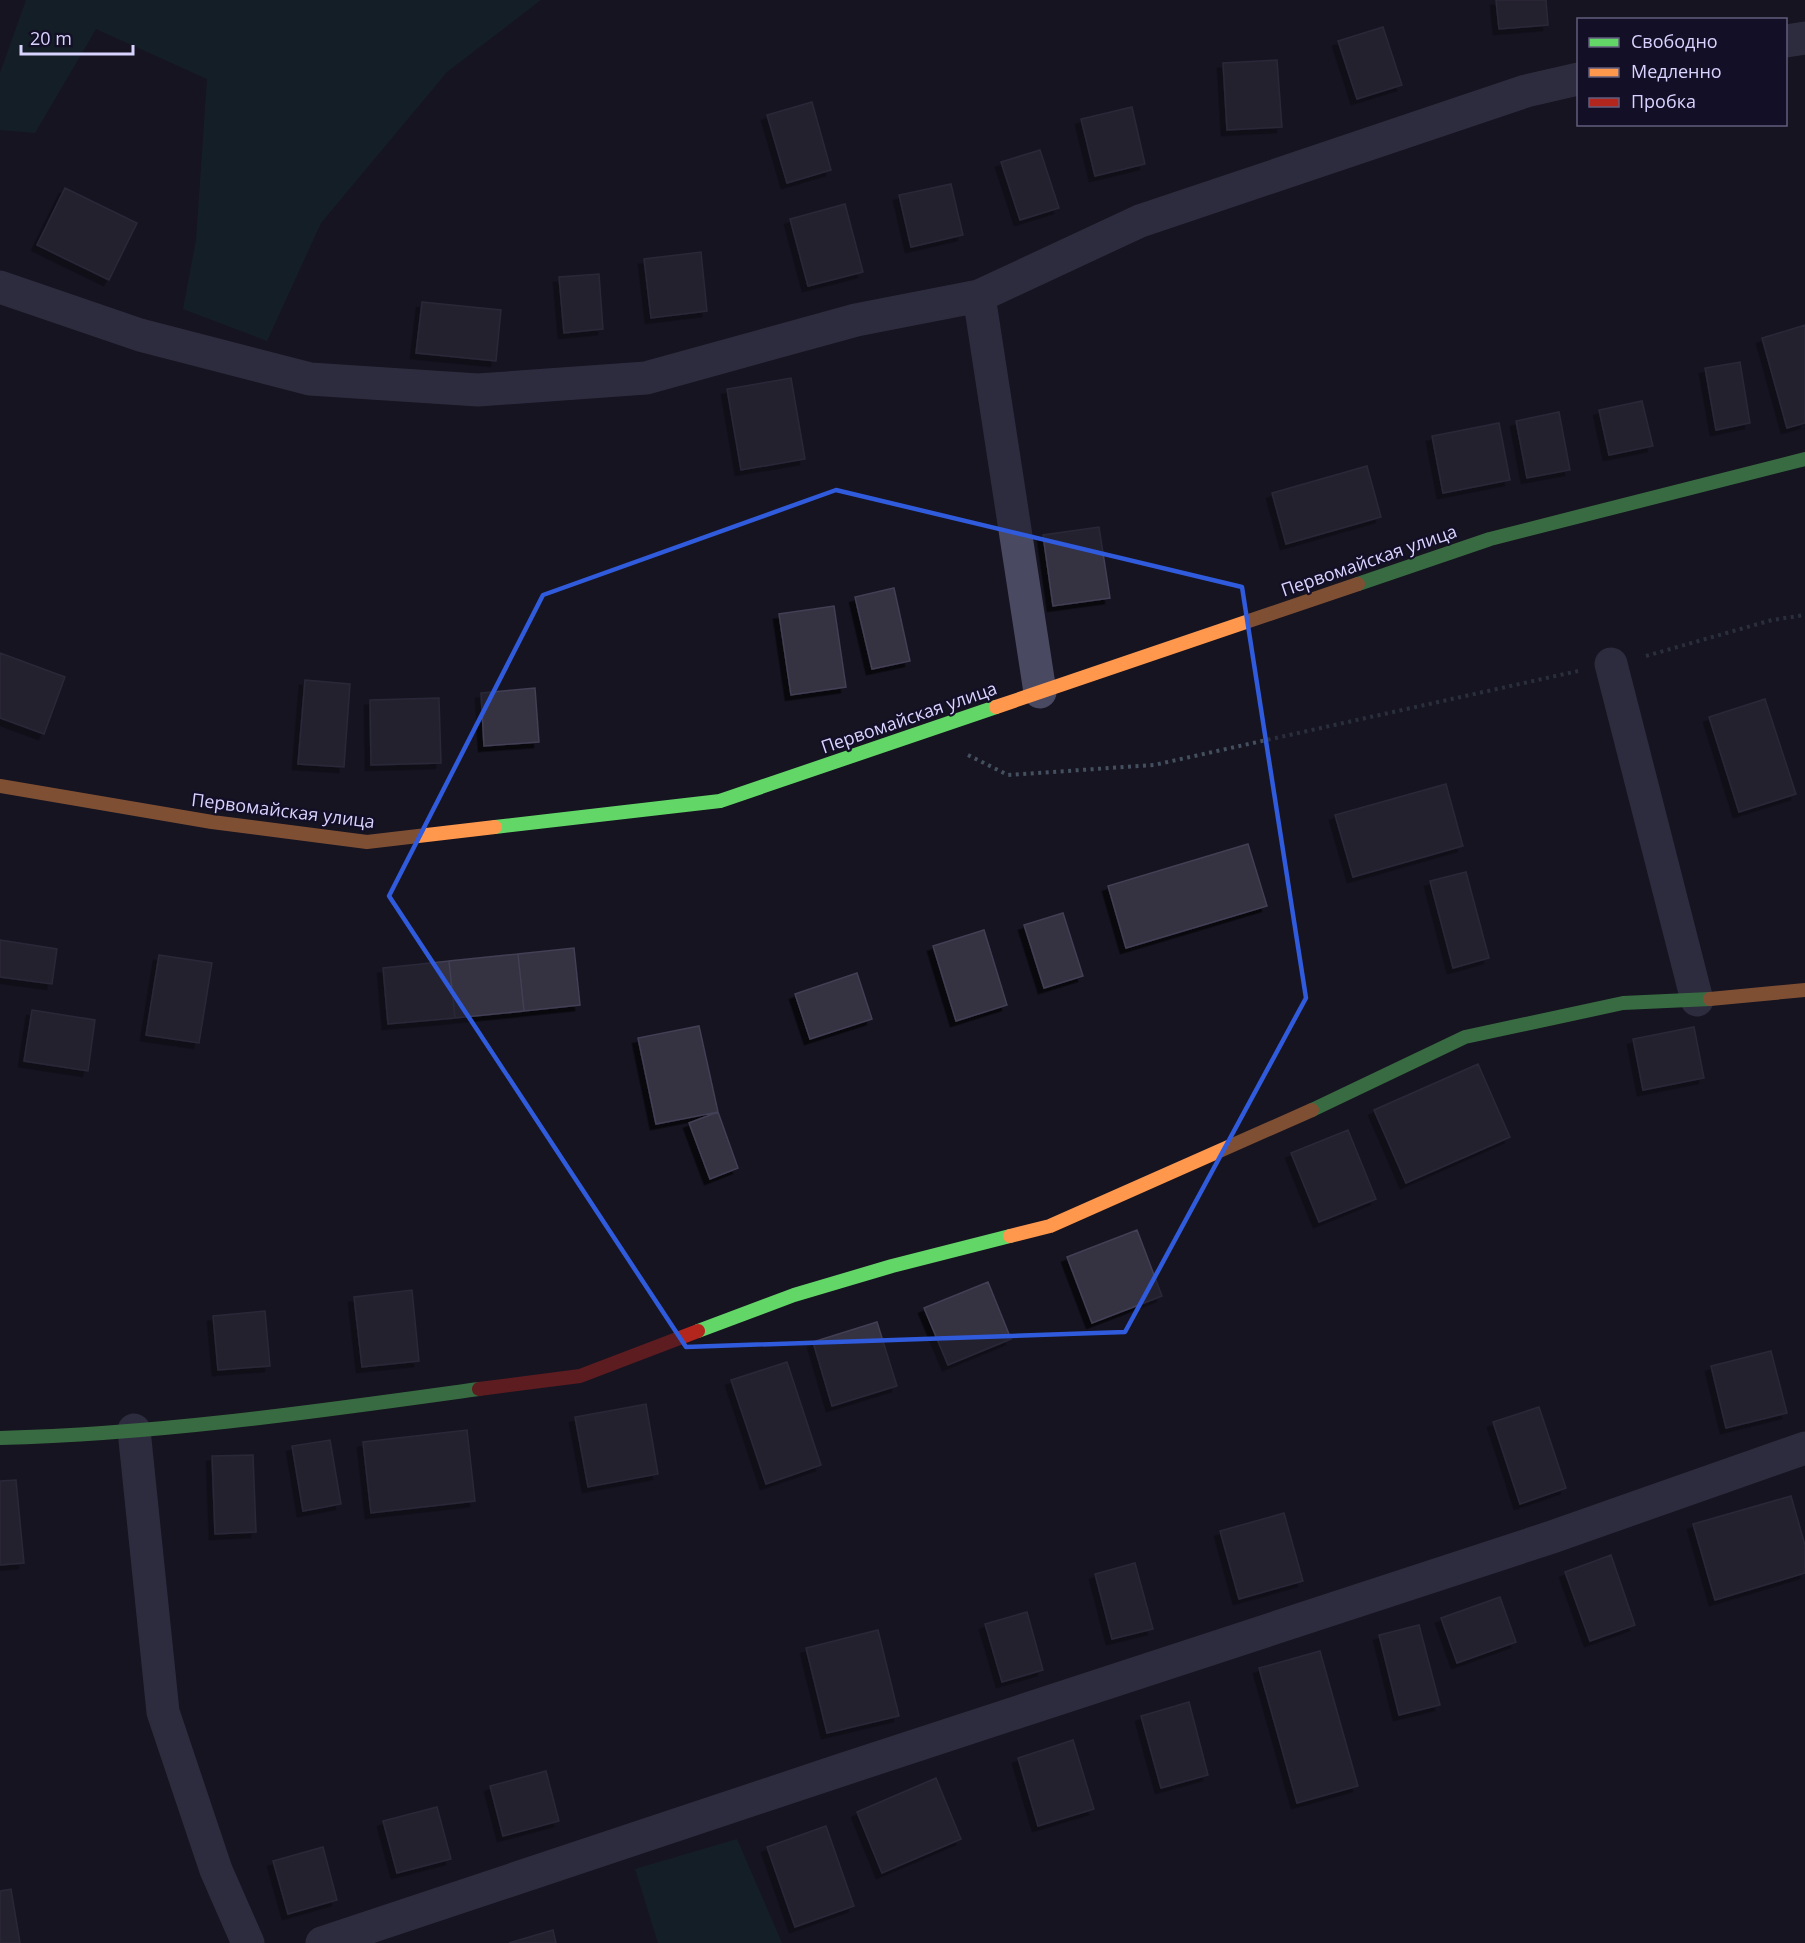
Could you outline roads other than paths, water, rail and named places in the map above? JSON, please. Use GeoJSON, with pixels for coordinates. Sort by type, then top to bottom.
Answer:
{"type":"FeatureCollection","features":[{"type":"Feature","properties":{"kind":"street"},"geometry":{"type":"LineString","coordinates":[[1787,41],[1805,38]]}},
{"type":"Feature","properties":{"kind":"street"},"geometry":{"type":"LineString","coordinates":[[0,287],[140,335],[310,379],[478,390],[645,378],[856,320],[980,296],[1140,221],[1526,91],[1577,79]]}},
{"type":"Feature","properties":{"kind":"street"},"geometry":{"type":"LineString","coordinates":[[980,296],[1040,692]]}},
{"type":"Feature","properties":{"kind":"street","name":"Первомайская улица"},"geometry":{"type":"LineString","coordinates":[[0,786],[212,822],[367,842],[720,801],[1490,539],[1805,459]]}},
{"type":"Feature","properties":{"kind":"street"},"geometry":{"type":"LineString","coordinates":[[1611,664],[1697,1000]]}},
{"type":"Feature","properties":{"kind":"street"},"geometry":{"type":"LineString","coordinates":[[0,1438],[235,1422],[580,1376],[795,1295],[892,1266],[1050,1226],[1291,1120],[1465,1037],[1623,1003],[1697,1000],[1805,990]]}},
{"type":"Feature","properties":{"kind":"street"},"geometry":{"type":"LineString","coordinates":[[134,1430],[163,1712],[216,1870],[248,1943]]}},
{"type":"Feature","properties":{"kind":"street"},"geometry":{"type":"LineString","coordinates":[[322,1943],[849,1767],[1552,1537],[1805,1448]]}}]}
